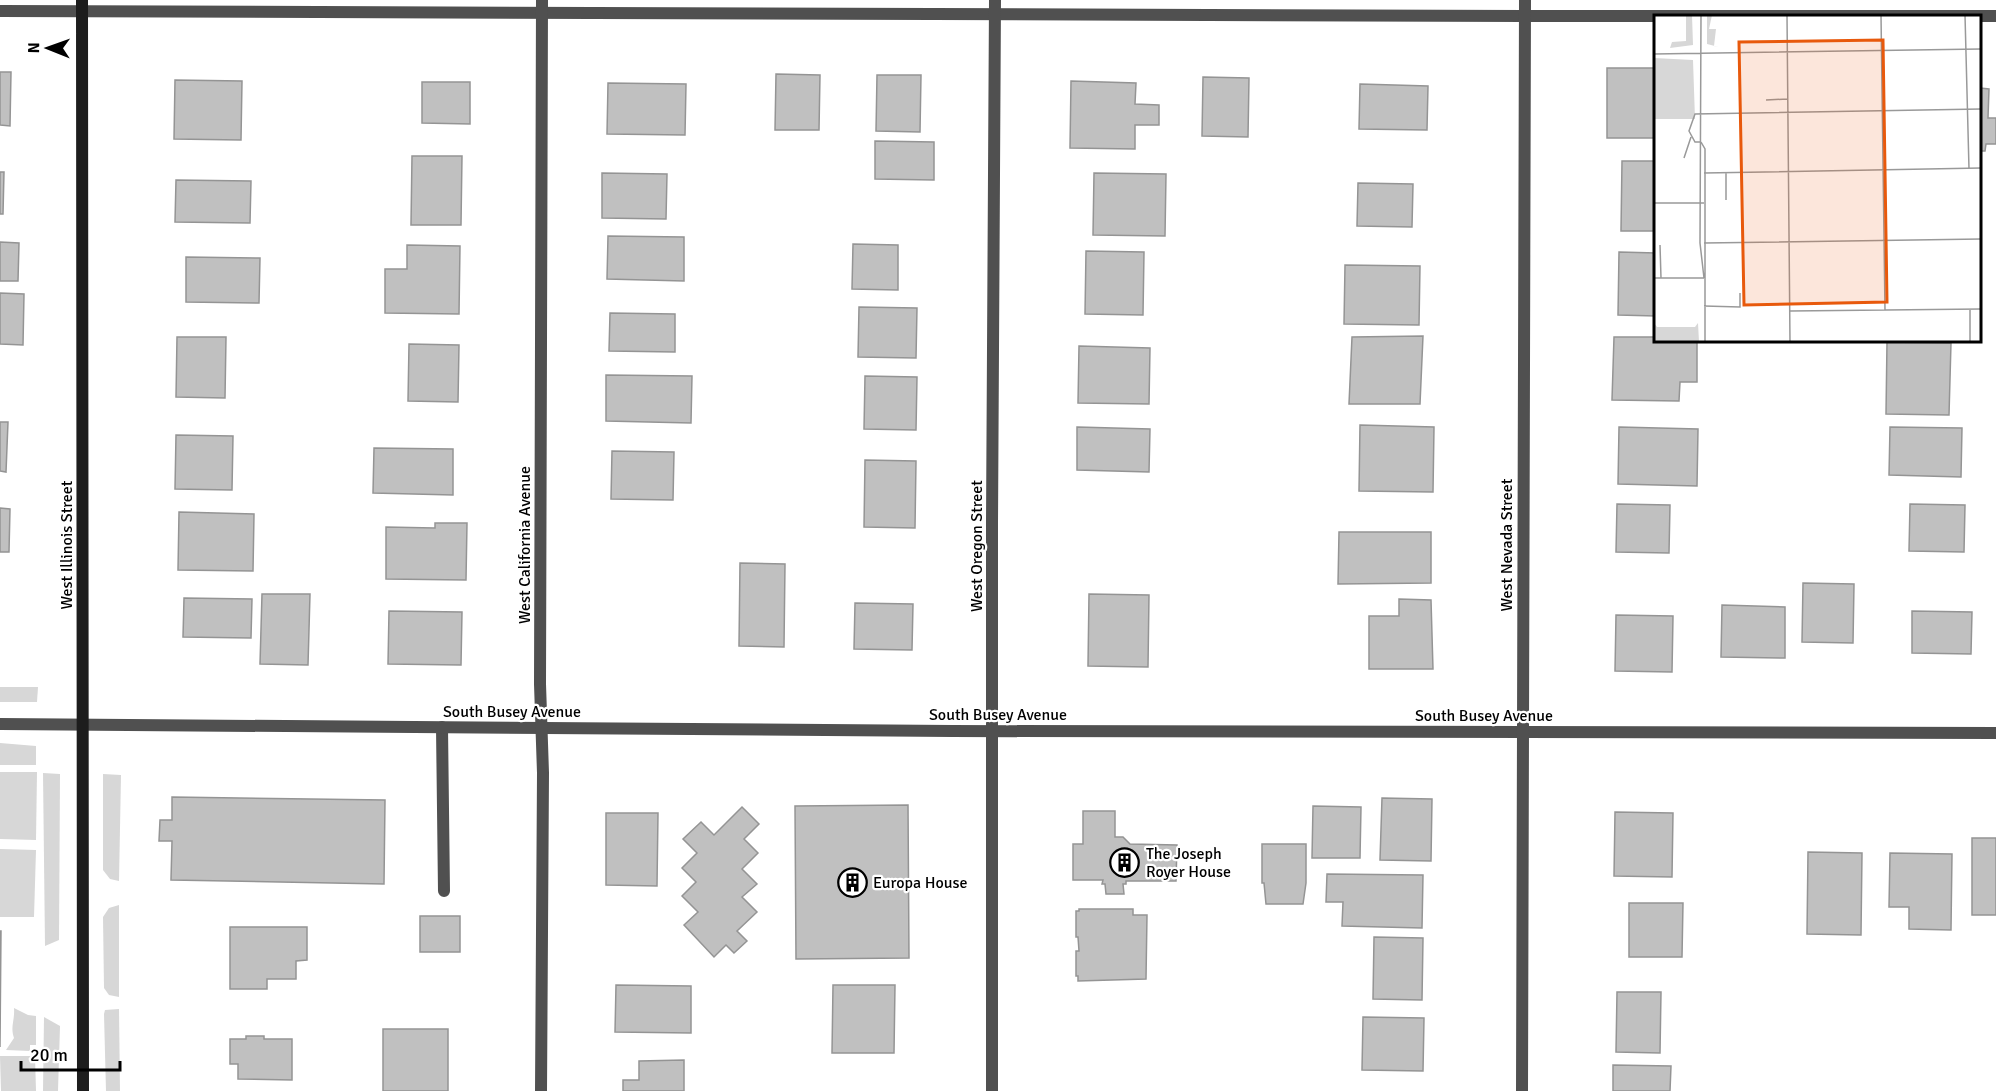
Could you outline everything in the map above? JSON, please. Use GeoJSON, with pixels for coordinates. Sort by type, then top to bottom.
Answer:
{"type":"FeatureCollection","features":[{"type":"Feature","properties":{"kind":"street","name":"West Oregon Street"},"geometry":{"type":"LineString","coordinates":[[992,1091],[995,0]]}},
{"type":"Feature","properties":{"kind":"street","name":"West Nevada Street"},"geometry":{"type":"LineString","coordinates":[[1522,1091],[1525,0]]}},
{"type":"Feature","properties":{"kind":"street"},"geometry":{"type":"LineString","coordinates":[[0,10],[82,6],[542,6],[995,14],[1654,16]]}},
{"type":"Feature","properties":{"kind":"street","name":"West Illinois Street"},"geometry":{"type":"LineString","coordinates":[[82,6],[83,1091]]}},
{"type":"Feature","properties":{"kind":"street","name":"West California Avenue"},"geometry":{"type":"LineString","coordinates":[[541,1091],[542,6]]}},
{"type":"Feature","properties":{"kind":"street","name":"South Busey Avenue"},"geometry":{"type":"LineString","coordinates":[[0,724],[1996,733]]}},
{"type":"Feature","properties":{"kind":"street"},"geometry":{"type":"LineString","coordinates":[[442,727],[444,891]]}},
{"type":"Feature","properties":{"kind":"shaded area"},"geometry":{"type":"Polygon","coordinates":[[[0,687],[38,687],[37,702],[0,702],[0,687]]]}},
{"type":"Feature","properties":{"kind":"shaded area"},"geometry":{"type":"Polygon","coordinates":[[[0,743],[36,746],[36,765],[0,765],[0,743]]]}},
{"type":"Feature","properties":{"kind":"shaded area"},"geometry":{"type":"Polygon","coordinates":[[[0,772],[37,772],[36,840],[0,839],[0,772]]]}},
{"type":"Feature","properties":{"kind":"shaded area"},"geometry":{"type":"Polygon","coordinates":[[[43,773],[60,774],[59,940],[45,946],[43,773]]]}},
{"type":"Feature","properties":{"kind":"shaded area"},"geometry":{"type":"Polygon","coordinates":[[[103,774],[121,775],[119,881],[110,879],[103,870],[103,774]]]}},
{"type":"Feature","properties":{"kind":"shaded area"},"geometry":{"type":"Polygon","coordinates":[[[0,849],[36,850],[34,917],[0,917],[0,849]]]}},
{"type":"Feature","properties":{"kind":"shaded area"},"geometry":{"type":"Polygon","coordinates":[[[119,905],[119,997],[109,995],[104,988],[103,917],[109,908],[119,905]]]}},
{"type":"Feature","properties":{"kind":"shaded area"},"geometry":{"type":"Polygon","coordinates":[[[14,1008],[36,1016],[36,1045],[30,1045],[30,1051],[6,1050],[14,1038],[12,1030],[14,1008]]]}},
{"type":"Feature","properties":{"kind":"shaded area"},"geometry":{"type":"Polygon","coordinates":[[[119,1009],[120,1091],[106,1091],[104,1014],[105,1010],[119,1009]]]}},
{"type":"Feature","properties":{"kind":"shaded area"},"geometry":{"type":"Polygon","coordinates":[[[44,1017],[60,1026],[58,1091],[43,1091],[44,1017]]]}},
{"type":"Feature","properties":{"kind":"shaded area"},"geometry":{"type":"Polygon","coordinates":[[[0,1056],[35,1056],[36,1091],[1,1091],[0,1056]]]}},
{"type":"Feature","properties":{"kind":"building"},"geometry":{"type":"Polygon","coordinates":[[[1607,68],[1654,68],[1654,138],[1607,138],[1607,68]]]}},
{"type":"Feature","properties":{"kind":"building"},"geometry":{"type":"Polygon","coordinates":[[[0,72],[11,72],[10,126],[0,125],[0,72]]]}},
{"type":"Feature","properties":{"kind":"building"},"geometry":{"type":"Polygon","coordinates":[[[776,74],[820,75],[819,130],[775,130],[776,74]]]}},
{"type":"Feature","properties":{"kind":"building"},"geometry":{"type":"Polygon","coordinates":[[[877,75],[921,75],[920,132],[876,131],[877,75]]]}},
{"type":"Feature","properties":{"kind":"building"},"geometry":{"type":"Polygon","coordinates":[[[1203,77],[1249,78],[1248,137],[1202,136],[1203,77]]]}},
{"type":"Feature","properties":{"kind":"building"},"geometry":{"type":"Polygon","coordinates":[[[175,80],[242,81],[241,140],[174,139],[175,80]]]}},
{"type":"Feature","properties":{"kind":"building"},"geometry":{"type":"Polygon","coordinates":[[[1071,81],[1136,83],[1135,104],[1159,105],[1159,125],[1135,125],[1135,149],[1070,148],[1071,81]]]}},
{"type":"Feature","properties":{"kind":"building"},"geometry":{"type":"Polygon","coordinates":[[[422,82],[470,82],[470,124],[422,123],[422,82]]]}},
{"type":"Feature","properties":{"kind":"building"},"geometry":{"type":"Polygon","coordinates":[[[608,83],[686,84],[685,135],[607,134],[608,83]]]}},
{"type":"Feature","properties":{"kind":"building"},"geometry":{"type":"Polygon","coordinates":[[[1360,84],[1428,86],[1427,130],[1359,129],[1360,84]]]}},
{"type":"Feature","properties":{"kind":"building"},"geometry":{"type":"Polygon","coordinates":[[[1981,88],[1989,89],[1988,118],[1996,118],[1996,144],[1986,144],[1985,151],[1981,151],[1981,88]]]}},
{"type":"Feature","properties":{"kind":"building"},"geometry":{"type":"Polygon","coordinates":[[[875,141],[934,142],[934,180],[875,179],[875,141]]]}},
{"type":"Feature","properties":{"kind":"building"},"geometry":{"type":"Polygon","coordinates":[[[412,156],[462,156],[461,225],[411,225],[412,156]]]}},
{"type":"Feature","properties":{"kind":"building"},"geometry":{"type":"Polygon","coordinates":[[[1622,161],[1654,161],[1654,231],[1621,231],[1622,161]]]}},
{"type":"Feature","properties":{"kind":"building"},"geometry":{"type":"Polygon","coordinates":[[[0,172],[4,172],[3,214],[0,214],[0,172]]]}},
{"type":"Feature","properties":{"kind":"building"},"geometry":{"type":"Polygon","coordinates":[[[602,173],[667,174],[666,219],[602,218],[602,173]]]}},
{"type":"Feature","properties":{"kind":"building"},"geometry":{"type":"Polygon","coordinates":[[[1094,173],[1166,174],[1165,236],[1093,235],[1094,173]]]}},
{"type":"Feature","properties":{"kind":"building"},"geometry":{"type":"Polygon","coordinates":[[[176,180],[251,181],[250,223],[175,222],[176,180]]]}},
{"type":"Feature","properties":{"kind":"building"},"geometry":{"type":"Polygon","coordinates":[[[1358,183],[1413,184],[1412,227],[1357,226],[1358,183]]]}},
{"type":"Feature","properties":{"kind":"building"},"geometry":{"type":"Polygon","coordinates":[[[608,236],[684,237],[684,281],[607,279],[608,236]]]}},
{"type":"Feature","properties":{"kind":"building"},"geometry":{"type":"Polygon","coordinates":[[[0,242],[19,243],[18,281],[0,281],[0,242]]]}},
{"type":"Feature","properties":{"kind":"building"},"geometry":{"type":"Polygon","coordinates":[[[853,244],[898,245],[898,290],[852,289],[853,244]]]}},
{"type":"Feature","properties":{"kind":"building"},"geometry":{"type":"Polygon","coordinates":[[[407,245],[460,246],[459,314],[385,313],[385,269],[407,269],[407,245]]]}},
{"type":"Feature","properties":{"kind":"building"},"geometry":{"type":"Polygon","coordinates":[[[1086,251],[1144,252],[1143,315],[1085,314],[1086,251]]]}},
{"type":"Feature","properties":{"kind":"building"},"geometry":{"type":"Polygon","coordinates":[[[1619,252],[1654,253],[1654,316],[1618,315],[1619,252]]]}},
{"type":"Feature","properties":{"kind":"building"},"geometry":{"type":"Polygon","coordinates":[[[186,257],[260,258],[259,303],[186,302],[186,257]]]}},
{"type":"Feature","properties":{"kind":"building"},"geometry":{"type":"Polygon","coordinates":[[[1345,265],[1420,266],[1419,325],[1344,324],[1345,265]]]}},
{"type":"Feature","properties":{"kind":"building"},"geometry":{"type":"Polygon","coordinates":[[[0,293],[24,294],[23,345],[0,344],[0,293]]]}},
{"type":"Feature","properties":{"kind":"building"},"geometry":{"type":"Polygon","coordinates":[[[859,307],[917,308],[916,358],[858,357],[859,307]]]}},
{"type":"Feature","properties":{"kind":"building"},"geometry":{"type":"Polygon","coordinates":[[[610,313],[675,314],[675,352],[609,351],[610,313]]]}},
{"type":"Feature","properties":{"kind":"building"},"geometry":{"type":"Polygon","coordinates":[[[1423,336],[1420,404],[1349,404],[1352,337],[1423,336]]]}},
{"type":"Feature","properties":{"kind":"building"},"geometry":{"type":"Polygon","coordinates":[[[177,337],[226,337],[225,398],[176,397],[177,337]]]}},
{"type":"Feature","properties":{"kind":"building"},"geometry":{"type":"Polygon","coordinates":[[[1614,337],[1654,337],[1654,342],[1697,342],[1697,382],[1680,382],[1679,401],[1612,400],[1614,337]]]}},
{"type":"Feature","properties":{"kind":"building"},"geometry":{"type":"Polygon","coordinates":[[[1887,342],[1951,343],[1949,415],[1886,414],[1887,342]]]}},
{"type":"Feature","properties":{"kind":"building"},"geometry":{"type":"Polygon","coordinates":[[[409,344],[459,345],[458,402],[408,401],[409,344]]]}},
{"type":"Feature","properties":{"kind":"building"},"geometry":{"type":"Polygon","coordinates":[[[1079,346],[1150,348],[1149,404],[1078,403],[1079,346]]]}},
{"type":"Feature","properties":{"kind":"building"},"geometry":{"type":"Polygon","coordinates":[[[606,375],[692,376],[691,423],[606,421],[606,375]]]}},
{"type":"Feature","properties":{"kind":"building"},"geometry":{"type":"Polygon","coordinates":[[[865,376],[917,377],[916,430],[864,429],[865,376]]]}},
{"type":"Feature","properties":{"kind":"building"},"geometry":{"type":"Polygon","coordinates":[[[0,422],[8,422],[6,472],[0,471],[0,422]]]}},
{"type":"Feature","properties":{"kind":"building"},"geometry":{"type":"Polygon","coordinates":[[[1360,425],[1434,427],[1433,492],[1359,491],[1360,425]]]}},
{"type":"Feature","properties":{"kind":"building"},"geometry":{"type":"Polygon","coordinates":[[[1077,427],[1150,429],[1149,472],[1077,470],[1077,427]]]}},
{"type":"Feature","properties":{"kind":"building"},"geometry":{"type":"Polygon","coordinates":[[[1619,427],[1698,429],[1697,486],[1618,484],[1619,427]]]}},
{"type":"Feature","properties":{"kind":"building"},"geometry":{"type":"Polygon","coordinates":[[[1890,427],[1962,428],[1961,477],[1889,475],[1890,427]]]}},
{"type":"Feature","properties":{"kind":"building"},"geometry":{"type":"Polygon","coordinates":[[[176,435],[233,436],[232,490],[175,489],[176,435]]]}},
{"type":"Feature","properties":{"kind":"building"},"geometry":{"type":"Polygon","coordinates":[[[374,448],[453,449],[453,495],[373,493],[374,448]]]}},
{"type":"Feature","properties":{"kind":"building"},"geometry":{"type":"Polygon","coordinates":[[[612,451],[674,452],[673,500],[611,499],[612,451]]]}},
{"type":"Feature","properties":{"kind":"building"},"geometry":{"type":"Polygon","coordinates":[[[865,460],[916,461],[915,528],[864,527],[865,460]]]}},
{"type":"Feature","properties":{"kind":"building"},"geometry":{"type":"Polygon","coordinates":[[[1617,504],[1670,505],[1669,553],[1616,552],[1617,504]]]}},
{"type":"Feature","properties":{"kind":"building"},"geometry":{"type":"Polygon","coordinates":[[[1910,504],[1965,505],[1964,552],[1909,551],[1910,504]]]}},
{"type":"Feature","properties":{"kind":"building"},"geometry":{"type":"Polygon","coordinates":[[[0,508],[10,509],[9,552],[0,552],[0,508]]]}},
{"type":"Feature","properties":{"kind":"building"},"geometry":{"type":"Polygon","coordinates":[[[179,512],[254,514],[253,571],[178,570],[179,512]]]}},
{"type":"Feature","properties":{"kind":"building"},"geometry":{"type":"Polygon","coordinates":[[[435,523],[467,523],[466,580],[386,579],[386,527],[435,528],[435,523]]]}},
{"type":"Feature","properties":{"kind":"building"},"geometry":{"type":"Polygon","coordinates":[[[1339,532],[1431,532],[1431,583],[1338,584],[1339,532]]]}},
{"type":"Feature","properties":{"kind":"building"},"geometry":{"type":"Polygon","coordinates":[[[740,563],[785,564],[784,647],[739,646],[740,563]]]}},
{"type":"Feature","properties":{"kind":"building"},"geometry":{"type":"Polygon","coordinates":[[[1803,583],[1854,584],[1853,643],[1802,642],[1803,583]]]}},
{"type":"Feature","properties":{"kind":"building"},"geometry":{"type":"Polygon","coordinates":[[[262,594],[310,594],[308,665],[260,664],[262,594]]]}},
{"type":"Feature","properties":{"kind":"building"},"geometry":{"type":"Polygon","coordinates":[[[1089,594],[1149,595],[1148,667],[1088,666],[1089,594]]]}},
{"type":"Feature","properties":{"kind":"building"},"geometry":{"type":"Polygon","coordinates":[[[184,598],[252,599],[251,638],[183,637],[184,598]]]}},
{"type":"Feature","properties":{"kind":"building"},"geometry":{"type":"Polygon","coordinates":[[[1399,599],[1431,600],[1433,669],[1369,669],[1369,616],[1399,616],[1399,599]]]}},
{"type":"Feature","properties":{"kind":"building"},"geometry":{"type":"Polygon","coordinates":[[[855,603],[913,604],[912,650],[854,649],[855,603]]]}},
{"type":"Feature","properties":{"kind":"building"},"geometry":{"type":"Polygon","coordinates":[[[1722,605],[1785,607],[1785,658],[1721,657],[1722,605]]]}},
{"type":"Feature","properties":{"kind":"building"},"geometry":{"type":"Polygon","coordinates":[[[389,611],[462,612],[461,665],[388,664],[389,611]]]}},
{"type":"Feature","properties":{"kind":"building"},"geometry":{"type":"Polygon","coordinates":[[[1912,611],[1972,612],[1971,654],[1912,653],[1912,611]]]}},
{"type":"Feature","properties":{"kind":"building"},"geometry":{"type":"Polygon","coordinates":[[[1616,615],[1673,616],[1672,672],[1615,671],[1616,615]]]}},
{"type":"Feature","properties":{"kind":"building"},"geometry":{"type":"Polygon","coordinates":[[[172,797],[385,800],[384,884],[171,880],[172,841],[159,841],[160,820],[172,820],[172,797]]]}},
{"type":"Feature","properties":{"kind":"building"},"geometry":{"type":"Polygon","coordinates":[[[1382,798],[1432,799],[1431,861],[1380,860],[1382,798]]]}},
{"type":"Feature","properties":{"kind":"building","name":"Europa House"},"geometry":{"type":"Polygon","coordinates":[[[908,805],[909,958],[796,959],[795,806],[908,805]]]}},
{"type":"Feature","properties":{"kind":"building"},"geometry":{"type":"Polygon","coordinates":[[[1313,806],[1361,807],[1360,858],[1312,858],[1313,806]]]}},
{"type":"Feature","properties":{"kind":"building"},"geometry":{"type":"Polygon","coordinates":[[[742,807],[759,824],[744,839],[758,853],[742,869],[757,884],[742,897],[757,912],[737,931],[747,941],[734,953],[726,945],[714,957],[684,925],[698,912],[682,896],[696,882],[682,868],[697,853],[683,839],[701,822],[714,835],[742,807]]]}},
{"type":"Feature","properties":{"kind":"building","name":"The Joseph Royer House"},"geometry":{"type":"Polygon","coordinates":[[[1083,811],[1115,811],[1115,837],[1123,837],[1130,844],[1177,845],[1176,881],[1126,881],[1126,884],[1123,884],[1124,894],[1106,894],[1105,884],[1102,884],[1103,880],[1073,880],[1073,844],[1083,844],[1083,811]]]}},
{"type":"Feature","properties":{"kind":"building"},"geometry":{"type":"Polygon","coordinates":[[[1615,812],[1673,813],[1672,877],[1614,876],[1615,812]]]}},
{"type":"Feature","properties":{"kind":"building"},"geometry":{"type":"Polygon","coordinates":[[[606,813],[658,813],[657,886],[606,885],[606,813]]]}},
{"type":"Feature","properties":{"kind":"building"},"geometry":{"type":"Polygon","coordinates":[[[1972,838],[1996,838],[1996,915],[1972,915],[1972,838]]]}},
{"type":"Feature","properties":{"kind":"building"},"geometry":{"type":"Polygon","coordinates":[[[1262,844],[1306,844],[1306,883],[1303,904],[1266,904],[1264,883],[1262,883],[1262,844]]]}},
{"type":"Feature","properties":{"kind":"building"},"geometry":{"type":"Polygon","coordinates":[[[1808,852],[1862,853],[1861,935],[1807,934],[1808,852]]]}},
{"type":"Feature","properties":{"kind":"building"},"geometry":{"type":"Polygon","coordinates":[[[1890,853],[1952,854],[1951,930],[1909,929],[1909,907],[1889,907],[1890,853]]]}},
{"type":"Feature","properties":{"kind":"building"},"geometry":{"type":"Polygon","coordinates":[[[1327,874],[1423,875],[1422,928],[1342,926],[1343,902],[1326,902],[1327,874]]]}},
{"type":"Feature","properties":{"kind":"building"},"geometry":{"type":"Polygon","coordinates":[[[1629,903],[1683,903],[1682,957],[1629,957],[1629,903]]]}},
{"type":"Feature","properties":{"kind":"building"},"geometry":{"type":"Polygon","coordinates":[[[1079,909],[1133,909],[1133,915],[1147,915],[1146,979],[1078,981],[1076,951],[1079,951],[1078,937],[1076,937],[1076,911],[1079,909]]]}},
{"type":"Feature","properties":{"kind":"building"},"geometry":{"type":"Polygon","coordinates":[[[420,916],[460,916],[460,952],[420,952],[420,916]]]}},
{"type":"Feature","properties":{"kind":"building"},"geometry":{"type":"Polygon","coordinates":[[[230,927],[307,927],[307,960],[296,961],[296,979],[267,979],[267,989],[230,989],[230,927]]]}},
{"type":"Feature","properties":{"kind":"building"},"geometry":{"type":"Polygon","coordinates":[[[0,931],[1,931],[0,1047],[0,931]]]}},
{"type":"Feature","properties":{"kind":"building"},"geometry":{"type":"Polygon","coordinates":[[[1374,937],[1423,938],[1422,1000],[1373,999],[1374,937]]]}},
{"type":"Feature","properties":{"kind":"building"},"geometry":{"type":"Polygon","coordinates":[[[616,985],[691,986],[691,1033],[615,1032],[616,985]]]}},
{"type":"Feature","properties":{"kind":"building"},"geometry":{"type":"Polygon","coordinates":[[[833,985],[895,985],[894,1053],[832,1053],[833,985]]]}},
{"type":"Feature","properties":{"kind":"building"},"geometry":{"type":"Polygon","coordinates":[[[1617,992],[1661,992],[1660,1053],[1616,1052],[1617,992]]]}},
{"type":"Feature","properties":{"kind":"building"},"geometry":{"type":"Polygon","coordinates":[[[1363,1017],[1424,1018],[1423,1071],[1362,1070],[1363,1017]]]}},
{"type":"Feature","properties":{"kind":"building"},"geometry":{"type":"Polygon","coordinates":[[[383,1029],[448,1029],[448,1091],[383,1091],[383,1029]]]}},
{"type":"Feature","properties":{"kind":"building"},"geometry":{"type":"Polygon","coordinates":[[[246,1036],[264,1036],[264,1039],[292,1039],[292,1080],[238,1079],[238,1064],[230,1064],[230,1039],[246,1039],[246,1036]]]}},
{"type":"Feature","properties":{"kind":"building"},"geometry":{"type":"Polygon","coordinates":[[[684,1060],[684,1091],[623,1091],[623,1080],[639,1080],[639,1061],[684,1060]]]}},
{"type":"Feature","properties":{"kind":"building"},"geometry":{"type":"Polygon","coordinates":[[[1613,1065],[1671,1066],[1670,1091],[1613,1091],[1613,1065]]]}},
{"type":"Feature","properties":{"kind":"place","name":"The Joseph Royer House"},"geometry":{"type":"Point","coordinates":[1125,862]}},
{"type":"Feature","properties":{"kind":"place","name":"Europa House"},"geometry":{"type":"Point","coordinates":[852,882]}}]}
